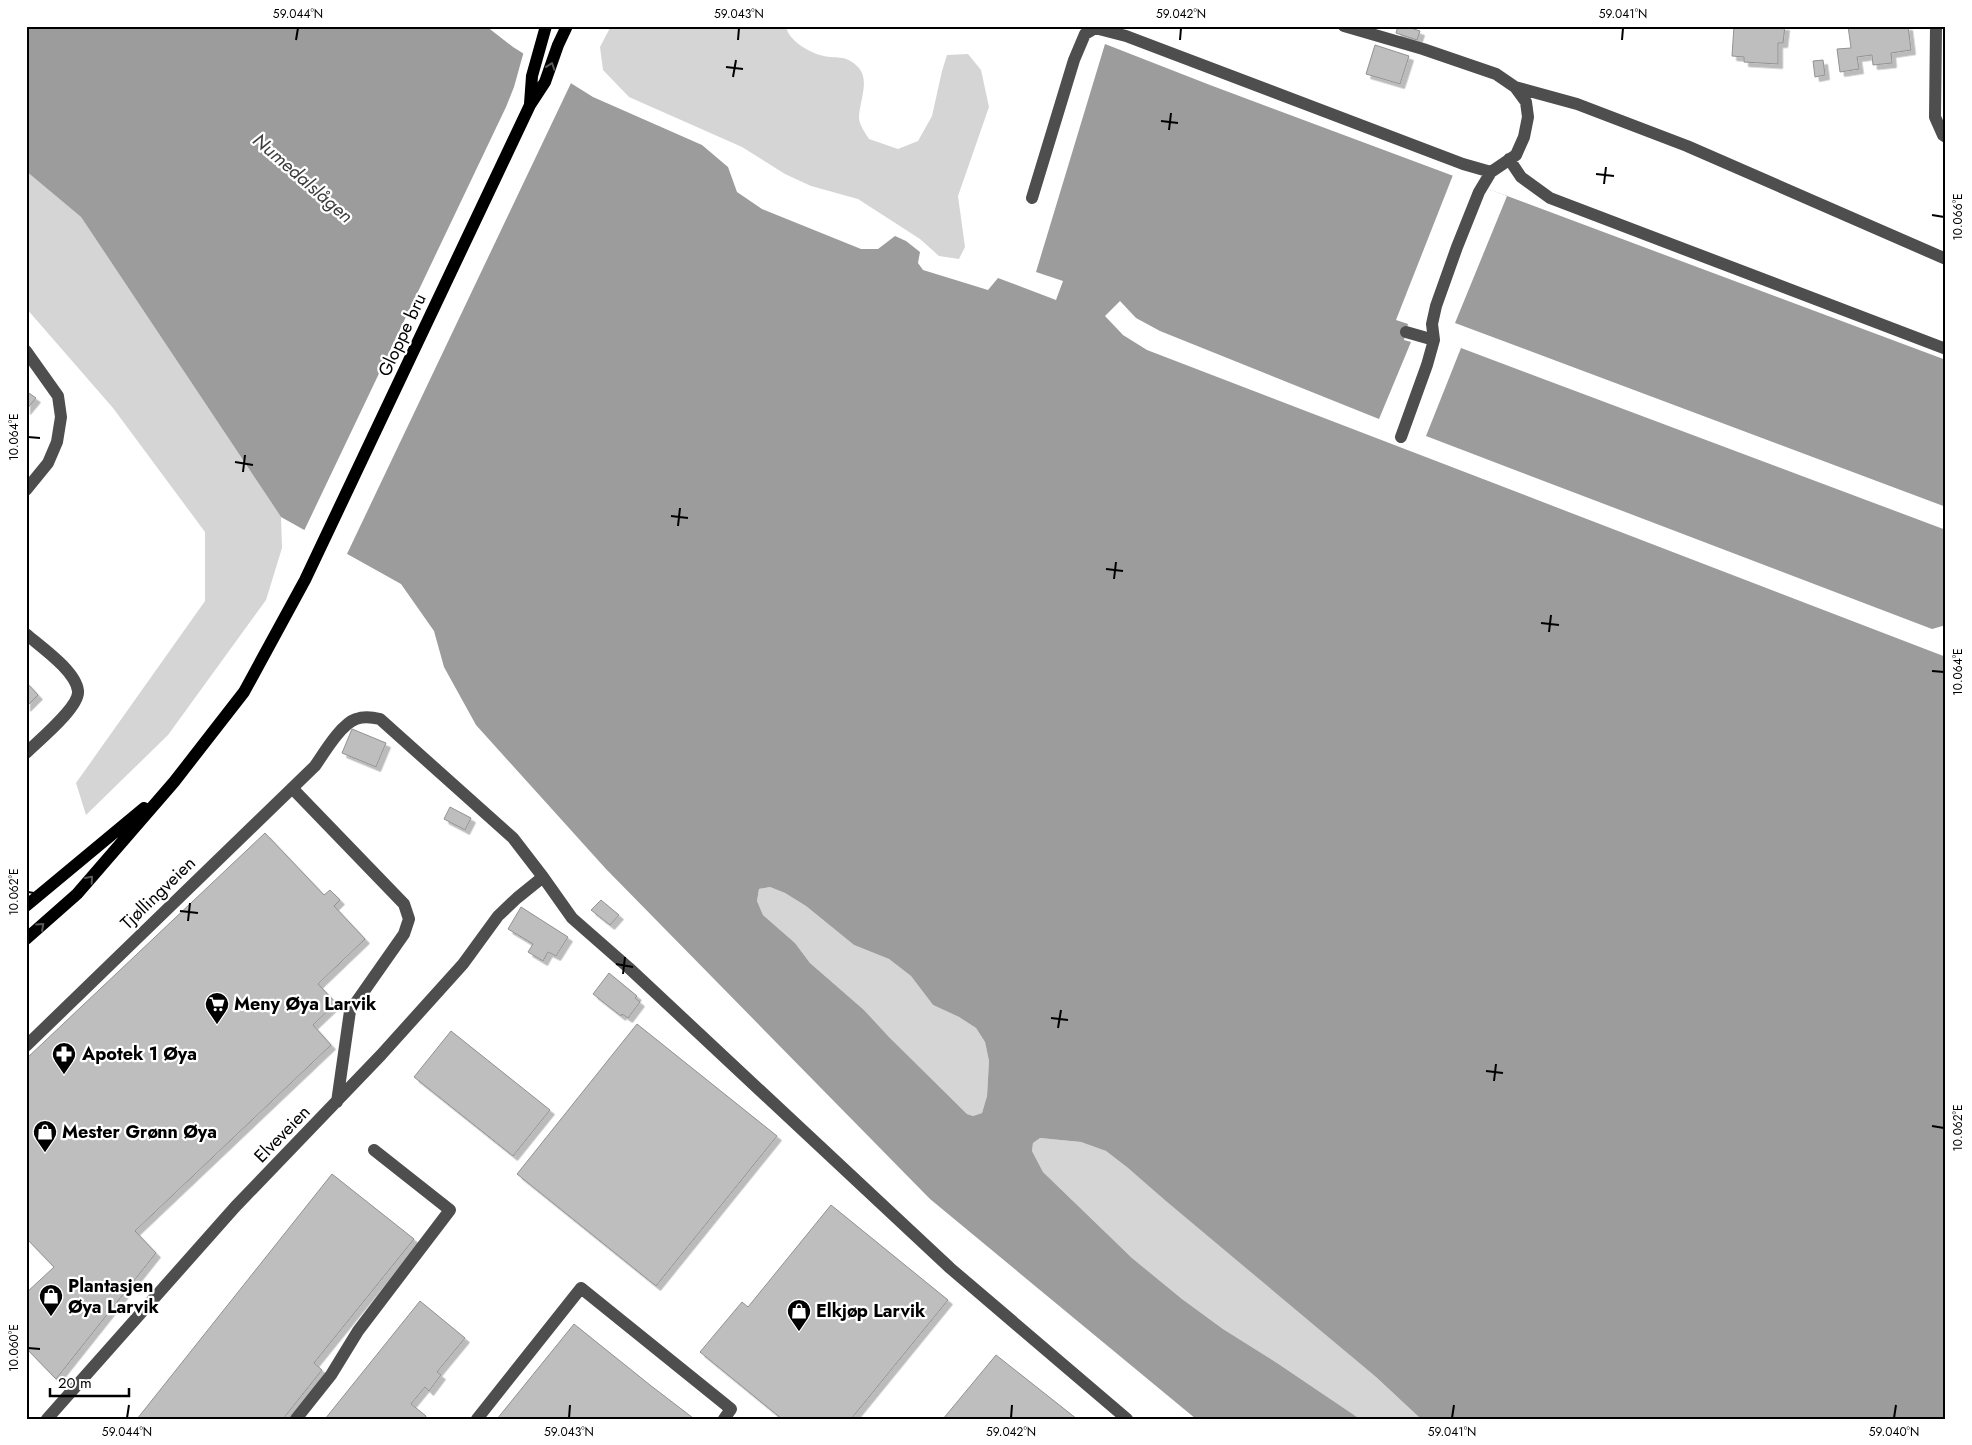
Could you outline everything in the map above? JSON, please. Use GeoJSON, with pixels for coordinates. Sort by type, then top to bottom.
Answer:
{"type":"FeatureCollection","features":[{"type":"Feature","properties":{"kind":"main road","name":"Gloppe bru"},"geometry":{"type":"LineString","coordinates":[[530,105],[532,76],[546,26]]}},
{"type":"Feature","properties":{"kind":"main road","name":"Gloppe bru"},"geometry":{"type":"LineString","coordinates":[[174,782],[244,692],[305,580],[530,105],[546,82],[558,45],[568,26]]}},
{"type":"Feature","properties":{"kind":"main road"},"geometry":{"type":"LineString","coordinates":[[26,906],[174,782]]}},
{"type":"Feature","properties":{"kind":"main road"},"geometry":{"type":"LineString","coordinates":[[26,939],[77,894],[174,782]]}},
{"type":"Feature","properties":{"kind":"street"},"geometry":{"type":"LineString","coordinates":[[1344,26],[1422,49],[1496,74],[1515,87],[1578,104],[1687,146],[1946,259]]}},
{"type":"Feature","properties":{"kind":"street"},"geometry":{"type":"LineString","coordinates":[[1936,26],[1935,117],[1943,135],[1946,137]]}},
{"type":"Feature","properties":{"kind":"street"},"geometry":{"type":"LineString","coordinates":[[1032,198],[1074,60],[1085,34],[1095,28],[1126,36],[1463,164],[1491,172]]}},
{"type":"Feature","properties":{"kind":"street"},"geometry":{"type":"LineString","coordinates":[[1401,437],[1434,340],[1432,324],[1436,306],[1479,192],[1491,172],[1516,155],[1524,137],[1528,117],[1526,102],[1515,87]]}},
{"type":"Feature","properties":{"kind":"street"},"geometry":{"type":"LineString","coordinates":[[1509,159],[1521,177],[1550,198],[1946,349]]}},
{"type":"Feature","properties":{"kind":"street"},"geometry":{"type":"LineString","coordinates":[[1406,332],[1434,340]]}},
{"type":"Feature","properties":{"kind":"street"},"geometry":{"type":"LineString","coordinates":[[26,351],[58,396],[61,417],[57,442],[48,463],[26,490]]}},
{"type":"Feature","properties":{"kind":"street"},"geometry":{"type":"LineString","coordinates":[[26,634],[65,668],[75,681],[78,690],[78,697],[72,708],[26,753]]}},
{"type":"Feature","properties":{"kind":"street","name":"Tjøllingveien"},"geometry":{"type":"LineString","coordinates":[[26,1046],[315,766],[341,731],[354,719],[367,716],[380,719],[513,838],[543,877]]}},
{"type":"Feature","properties":{"kind":"street"},"geometry":{"type":"LineString","coordinates":[[292,788],[404,904],[409,919],[404,934],[350,1011],[337,1102]]}},
{"type":"Feature","properties":{"kind":"street"},"geometry":{"type":"LineString","coordinates":[[543,877],[572,918],[629,968],[950,1268],[1127,1419]]}},
{"type":"Feature","properties":{"kind":"street","name":"Elveveien"},"geometry":{"type":"LineString","coordinates":[[47,1419],[236,1207],[337,1102],[463,964],[498,916],[543,877]]}},
{"type":"Feature","properties":{"kind":"street"},"geometry":{"type":"LineString","coordinates":[[296,1419],[332,1375],[358,1331],[450,1210],[374,1150]]}},
{"type":"Feature","properties":{"kind":"street"},"geometry":{"type":"LineString","coordinates":[[477,1419],[581,1288],[731,1409],[724,1419]]}},
{"type":"Feature","properties":{"kind":"shaded area"},"geometry":{"type":"Polygon","coordinates":[[[611,26],[786,26],[790,36],[809,51],[849,60],[859,68],[864,79],[859,112],[861,126],[869,139],[898,149],[918,141],[932,116],[947,55],[968,54],[981,70],[989,107],[958,196],[965,247],[959,259],[939,256],[920,239],[858,199],[811,186],[785,174],[742,147],[629,97],[603,70],[600,47],[611,26]]]}},
{"type":"Feature","properties":{"kind":"shaded area"},"geometry":{"type":"Polygon","coordinates":[[[26,171],[81,217],[281,517],[282,548],[266,600],[168,735],[86,815],[76,783],[205,601],[205,532],[113,408],[26,308],[26,171]]]}},
{"type":"Feature","properties":{"kind":"shaded area"},"geometry":{"type":"Polygon","coordinates":[[[770,887],[785,893],[806,906],[854,945],[889,959],[911,976],[933,1005],[959,1017],[976,1028],[985,1042],[989,1061],[987,1096],[982,1113],[973,1116],[967,1114],[864,1010],[810,963],[795,943],[763,915],[757,901],[759,889],[770,887]]]}},
{"type":"Feature","properties":{"kind":"shaded area"},"geometry":{"type":"Polygon","coordinates":[[[1040,1138],[1081,1142],[1106,1151],[1376,1377],[1421,1419],[1360,1419],[1223,1329],[1182,1299],[1132,1258],[1043,1172],[1032,1151],[1033,1143],[1040,1138]]]}},
{"type":"Feature","properties":{"kind":"water","name":"Numedalslågen"},"geometry":{"type":"Polygon","coordinates":[[[26,26],[486,26],[513,47],[593,97],[702,145],[728,167],[737,192],[762,209],[861,249],[878,249],[895,236],[906,241],[920,252],[918,263],[923,270],[988,290],[998,278],[1056,300],[1063,281],[1036,272],[1105,44],[1946,360],[1946,1419],[1421,1419],[1376,1377],[1106,1151],[1081,1142],[1040,1138],[1033,1143],[1032,1151],[1043,1172],[1132,1258],[1182,1299],[1223,1329],[1360,1419],[1196,1419],[930,1199],[606,869],[476,725],[444,667],[434,631],[401,584],[281,517],[81,217],[26,171],[26,26]],[[770,887],[759,889],[757,901],[763,915],[795,943],[810,963],[864,1010],[967,1114],[973,1116],[982,1113],[987,1096],[989,1061],[985,1042],[976,1028],[959,1017],[933,1005],[911,976],[889,959],[854,945],[806,906],[785,893],[770,887]]]}},
{"type":"Feature","properties":{"kind":"pier"},"geometry":{"type":"Polygon","coordinates":[[[524,51],[572,81],[346,556],[303,533],[506,107],[524,51]]]}},
{"type":"Feature","properties":{"kind":"pier"},"geometry":{"type":"Polygon","coordinates":[[[1453,175],[1507,196],[1455,323],[1946,507],[1946,530],[1461,348],[1426,436],[1932,629],[1946,625],[1946,657],[1147,350],[1123,335],[1105,316],[1120,301],[1136,318],[1160,331],[1379,419],[1411,342],[1404,340],[1408,324],[1396,320],[1453,175]]]}},
{"type":"Feature","properties":{"kind":"building"},"geometry":{"type":"Polygon","coordinates":[[[1398,26],[1405,26],[1420,31],[1417,40],[1396,33],[1398,26]]]}},
{"type":"Feature","properties":{"kind":"building"},"geometry":{"type":"Polygon","coordinates":[[[1734,26],[1785,26],[1783,43],[1778,43],[1778,64],[1744,62],[1744,57],[1732,56],[1734,26]]]}},
{"type":"Feature","properties":{"kind":"building"},"geometry":{"type":"Polygon","coordinates":[[[1848,26],[1908,26],[1911,50],[1891,53],[1892,63],[1873,65],[1872,55],[1857,57],[1859,69],[1840,72],[1837,49],[1851,48],[1848,26]]]}},
{"type":"Feature","properties":{"kind":"building"},"geometry":{"type":"Polygon","coordinates":[[[1375,45],[1409,56],[1400,84],[1366,74],[1375,45]]]}},
{"type":"Feature","properties":{"kind":"building"},"geometry":{"type":"Polygon","coordinates":[[[1823,60],[1825,75],[1815,77],[1813,61],[1823,60]]]}},
{"type":"Feature","properties":{"kind":"building"},"geometry":{"type":"Polygon","coordinates":[[[26,391],[36,398],[26,410],[26,391]]]}},
{"type":"Feature","properties":{"kind":"building"},"geometry":{"type":"Polygon","coordinates":[[[26,682],[38,695],[26,707],[26,682]]]}},
{"type":"Feature","properties":{"kind":"building"},"geometry":{"type":"Polygon","coordinates":[[[352,729],[386,743],[376,767],[342,753],[352,729]]]}},
{"type":"Feature","properties":{"kind":"building"},"geometry":{"type":"Polygon","coordinates":[[[450,807],[471,818],[465,830],[444,819],[450,807]]]}},
{"type":"Feature","properties":{"kind":"building"},"geometry":{"type":"Polygon","coordinates":[[[265,833],[324,895],[330,890],[340,900],[334,906],[365,939],[318,984],[336,1003],[313,1025],[331,1045],[135,1231],[156,1253],[56,1379],[26,1348],[26,1293],[54,1267],[26,1238],[26,1059],[265,833]]]}},
{"type":"Feature","properties":{"kind":"building"},"geometry":{"type":"Polygon","coordinates":[[[601,900],[619,915],[610,925],[591,910],[601,900]]]}},
{"type":"Feature","properties":{"kind":"building"},"geometry":{"type":"Polygon","coordinates":[[[521,907],[568,937],[556,956],[548,952],[543,961],[528,952],[533,944],[508,929],[521,907]]]}},
{"type":"Feature","properties":{"kind":"building"},"geometry":{"type":"Polygon","coordinates":[[[609,973],[637,996],[635,998],[640,1002],[628,1018],[622,1014],[621,1016],[593,994],[609,973]]]}},
{"type":"Feature","properties":{"kind":"building"},"geometry":{"type":"Polygon","coordinates":[[[637,1024],[777,1136],[656,1286],[517,1174],[637,1024]]]}},
{"type":"Feature","properties":{"kind":"building"},"geometry":{"type":"Polygon","coordinates":[[[451,1031],[550,1110],[513,1156],[414,1077],[451,1031]]]}},
{"type":"Feature","properties":{"kind":"building"},"geometry":{"type":"Polygon","coordinates":[[[332,1174],[414,1239],[314,1363],[322,1370],[283,1419],[137,1419],[332,1174]]]}},
{"type":"Feature","properties":{"kind":"building"},"geometry":{"type":"Polygon","coordinates":[[[831,1205],[948,1300],[851,1419],[782,1419],[700,1352],[742,1302],[748,1307],[831,1205]]]}},
{"type":"Feature","properties":{"kind":"building"},"geometry":{"type":"Polygon","coordinates":[[[420,1301],[465,1338],[437,1372],[441,1375],[429,1391],[425,1387],[411,1404],[426,1416],[424,1419],[325,1419],[420,1301]]]}},
{"type":"Feature","properties":{"kind":"building"},"geometry":{"type":"Polygon","coordinates":[[[574,1324],[650,1385],[693,1418],[497,1419],[574,1324]]]}},
{"type":"Feature","properties":{"kind":"building"},"geometry":{"type":"Polygon","coordinates":[[[996,1355],[1077,1419],[943,1419],[996,1355]]]}},
{"type":"Feature","properties":{"kind":"place","name":"Meny Øya Larvik"},"geometry":{"type":"Point","coordinates":[217,1025]}},
{"type":"Feature","properties":{"kind":"place","name":"Apotek 1 Øya"},"geometry":{"type":"Point","coordinates":[64,1075]}},
{"type":"Feature","properties":{"kind":"place","name":"Mester Grønn Øya"},"geometry":{"type":"Point","coordinates":[45,1153]}},
{"type":"Feature","properties":{"kind":"place","name":"Plantasjen Øya Larvik"},"geometry":{"type":"Point","coordinates":[51,1317]}},
{"type":"Feature","properties":{"kind":"place","name":"Elkjøp Larvik"},"geometry":{"type":"Point","coordinates":[799,1332]}}]}
